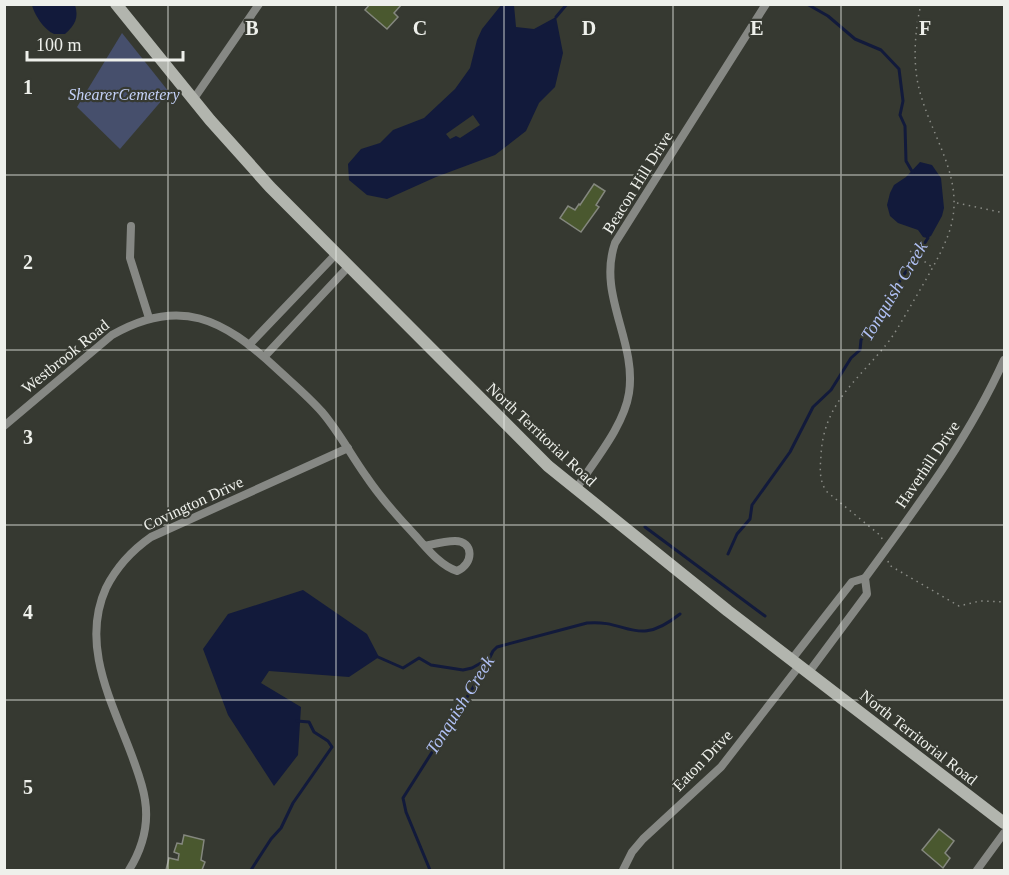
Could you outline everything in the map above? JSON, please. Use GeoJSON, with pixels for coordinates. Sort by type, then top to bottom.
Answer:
{"type":"FeatureCollection","features":[{"type":"Feature","properties":{"kind":"main road","name":"North Territorial Road"},"geometry":{"type":"LineString","coordinates":[[116,4],[194,100],[270,187],[548,466],[728,611],[1005,823]]}},
{"type":"Feature","properties":{"kind":"street"},"geometry":{"type":"LineString","coordinates":[[194,100],[259,4]]}},
{"type":"Feature","properties":{"kind":"street","name":"Beacon Hill Drive"},"geometry":{"type":"LineString","coordinates":[[576,489],[619,422],[629,392],[628,357],[610,279],[610,261],[615,243],[766,4]]}},
{"type":"Feature","properties":{"kind":"street"},"geometry":{"type":"LineString","coordinates":[[131,226],[130,258],[149,318]]}},
{"type":"Feature","properties":{"kind":"street"},"geometry":{"type":"LineString","coordinates":[[249,345],[337,253]]}},
{"type":"Feature","properties":{"kind":"street"},"geometry":{"type":"LineString","coordinates":[[264,356],[349,266]]}},
{"type":"Feature","properties":{"kind":"street","name":"Westbrook Road"},"geometry":{"type":"LineString","coordinates":[[4,426],[112,335],[149,318],[176,315],[203,319],[230,330],[264,356],[320,410],[379,495],[425,546],[446,567],[457,571],[465,568],[470,560],[470,552],[464,544],[457,541],[425,546]]}},
{"type":"Feature","properties":{"kind":"street","name":"Haverhill Drive"},"geometry":{"type":"LineString","coordinates":[[800,666],[852,582],[865,578],[960,445],[1002,374],[1005,360]]}},
{"type":"Feature","properties":{"kind":"street","name":"Covington Drive"},"geometry":{"type":"LineString","coordinates":[[129,870],[142,840],[146,810],[143,789],[96,654],[95,634],[102,597],[129,555],[151,537],[348,448]]}},
{"type":"Feature","properties":{"kind":"street","name":"Haverhill Drive"},"geometry":{"type":"LineString","coordinates":[[800,666],[867,594],[865,578]]}},
{"type":"Feature","properties":{"kind":"street","name":"Eaton Drive"},"geometry":{"type":"LineString","coordinates":[[623,870],[632,852],[643,839],[721,766],[800,666]]}},
{"type":"Feature","properties":{"kind":"street"},"geometry":{"type":"LineString","coordinates":[[977,870],[1005,833]]}},
{"type":"Feature","properties":{"kind":"path"},"geometry":{"type":"LineString","coordinates":[[921,4],[916,25],[915,51],[921,97],[947,165],[956,203],[948,237],[933,267],[888,342],[843,393],[827,426],[821,447],[820,474],[826,491],[881,536],[890,565],[959,606],[980,601],[1005,602]]}},
{"type":"Feature","properties":{"kind":"path"},"geometry":{"type":"LineString","coordinates":[[956,203],[1005,213]]}},
{"type":"Feature","properties":{"kind":"path"},"geometry":{"type":"LineString","coordinates":[[910,251],[933,267]]}},
{"type":"Feature","properties":{"kind":"green space","name":"ShearerCemetery"},"geometry":{"type":"Polygon","coordinates":[[[122,33],[169,92],[120,149],[77,107],[122,33]]]}},
{"type":"Feature","properties":{"kind":"shaded area"},"geometry":{"type":"Polygon","coordinates":[[[502,4],[514,5],[516,27],[534,29],[556,17],[563,53],[555,87],[539,103],[526,131],[495,155],[436,177],[387,199],[367,195],[349,180],[348,164],[361,149],[380,143],[393,130],[424,118],[455,89],[470,68],[482,29],[502,4]],[[473,115],[446,134],[450,139],[456,136],[460,138],[480,125],[473,115]]]}},
{"type":"Feature","properties":{"kind":"shaded area"},"geometry":{"type":"Polygon","coordinates":[[[32,5],[75,5],[77,14],[71,28],[65,34],[54,34],[40,21],[32,5]]]}},
{"type":"Feature","properties":{"kind":"shaded area"},"geometry":{"type":"Polygon","coordinates":[[[920,162],[932,165],[941,178],[944,208],[931,236],[927,238],[923,237],[918,230],[898,223],[890,216],[887,205],[894,185],[906,177],[920,162]]]}},
{"type":"Feature","properties":{"kind":"shaded area"},"geometry":{"type":"Polygon","coordinates":[[[303,590],[367,634],[379,657],[349,677],[269,671],[261,683],[301,707],[298,755],[274,786],[228,715],[203,649],[228,614],[303,590]]]}},
{"type":"Feature","properties":{"kind":"building"},"geometry":{"type":"Polygon","coordinates":[[[370,4],[402,4],[394,13],[398,17],[387,29],[365,10],[370,4]]]}},
{"type":"Feature","properties":{"kind":"building"},"geometry":{"type":"Polygon","coordinates":[[[594,184],[605,191],[596,205],[599,207],[581,232],[560,218],[568,206],[575,210],[580,205],[594,184]]]}},
{"type":"Feature","properties":{"kind":"building"},"geometry":{"type":"Polygon","coordinates":[[[939,829],[954,841],[945,853],[950,858],[943,868],[922,850],[939,829]]]}},
{"type":"Feature","properties":{"kind":"building"},"geometry":{"type":"Polygon","coordinates":[[[184,835],[204,840],[201,860],[205,862],[202,870],[166,870],[169,858],[178,860],[179,854],[174,852],[177,843],[182,844],[184,835]]]}},
{"type":"Feature","properties":{"kind":"waterway"},"geometry":{"type":"LineString","coordinates":[[556,17],[567,4]]}},
{"type":"Feature","properties":{"kind":"waterway","name":"Tonquish Creek"},"geometry":{"type":"LineString","coordinates":[[807,4],[828,16],[855,39],[881,50],[899,69],[903,101],[900,115],[905,126],[906,161],[913,173]]}},
{"type":"Feature","properties":{"kind":"waterway","name":"Tonquish Creek"},"geometry":{"type":"LineString","coordinates":[[728,554],[737,534],[750,519],[752,505],[790,452],[813,407],[831,390],[851,358],[860,350],[861,340],[928,238],[927,235]]}},
{"type":"Feature","properties":{"kind":"waterway"},"geometry":{"type":"LineString","coordinates":[[645,527],[765,616]]}},
{"type":"Feature","properties":{"kind":"waterway","name":"Tonquish Creek"},"geometry":{"type":"LineString","coordinates":[[430,870],[406,812],[403,798],[481,675],[493,651],[497,647],[587,623],[601,623],[632,630],[653,630],[680,614]]}},
{"type":"Feature","properties":{"kind":"waterway"},"geometry":{"type":"LineString","coordinates":[[378,657],[403,668],[419,658],[431,665],[463,670],[488,659]]}},
{"type":"Feature","properties":{"kind":"waterway"},"geometry":{"type":"LineString","coordinates":[[251,870],[281,828],[293,803],[332,747],[328,741],[314,732],[309,722],[297,721]]}}]}
